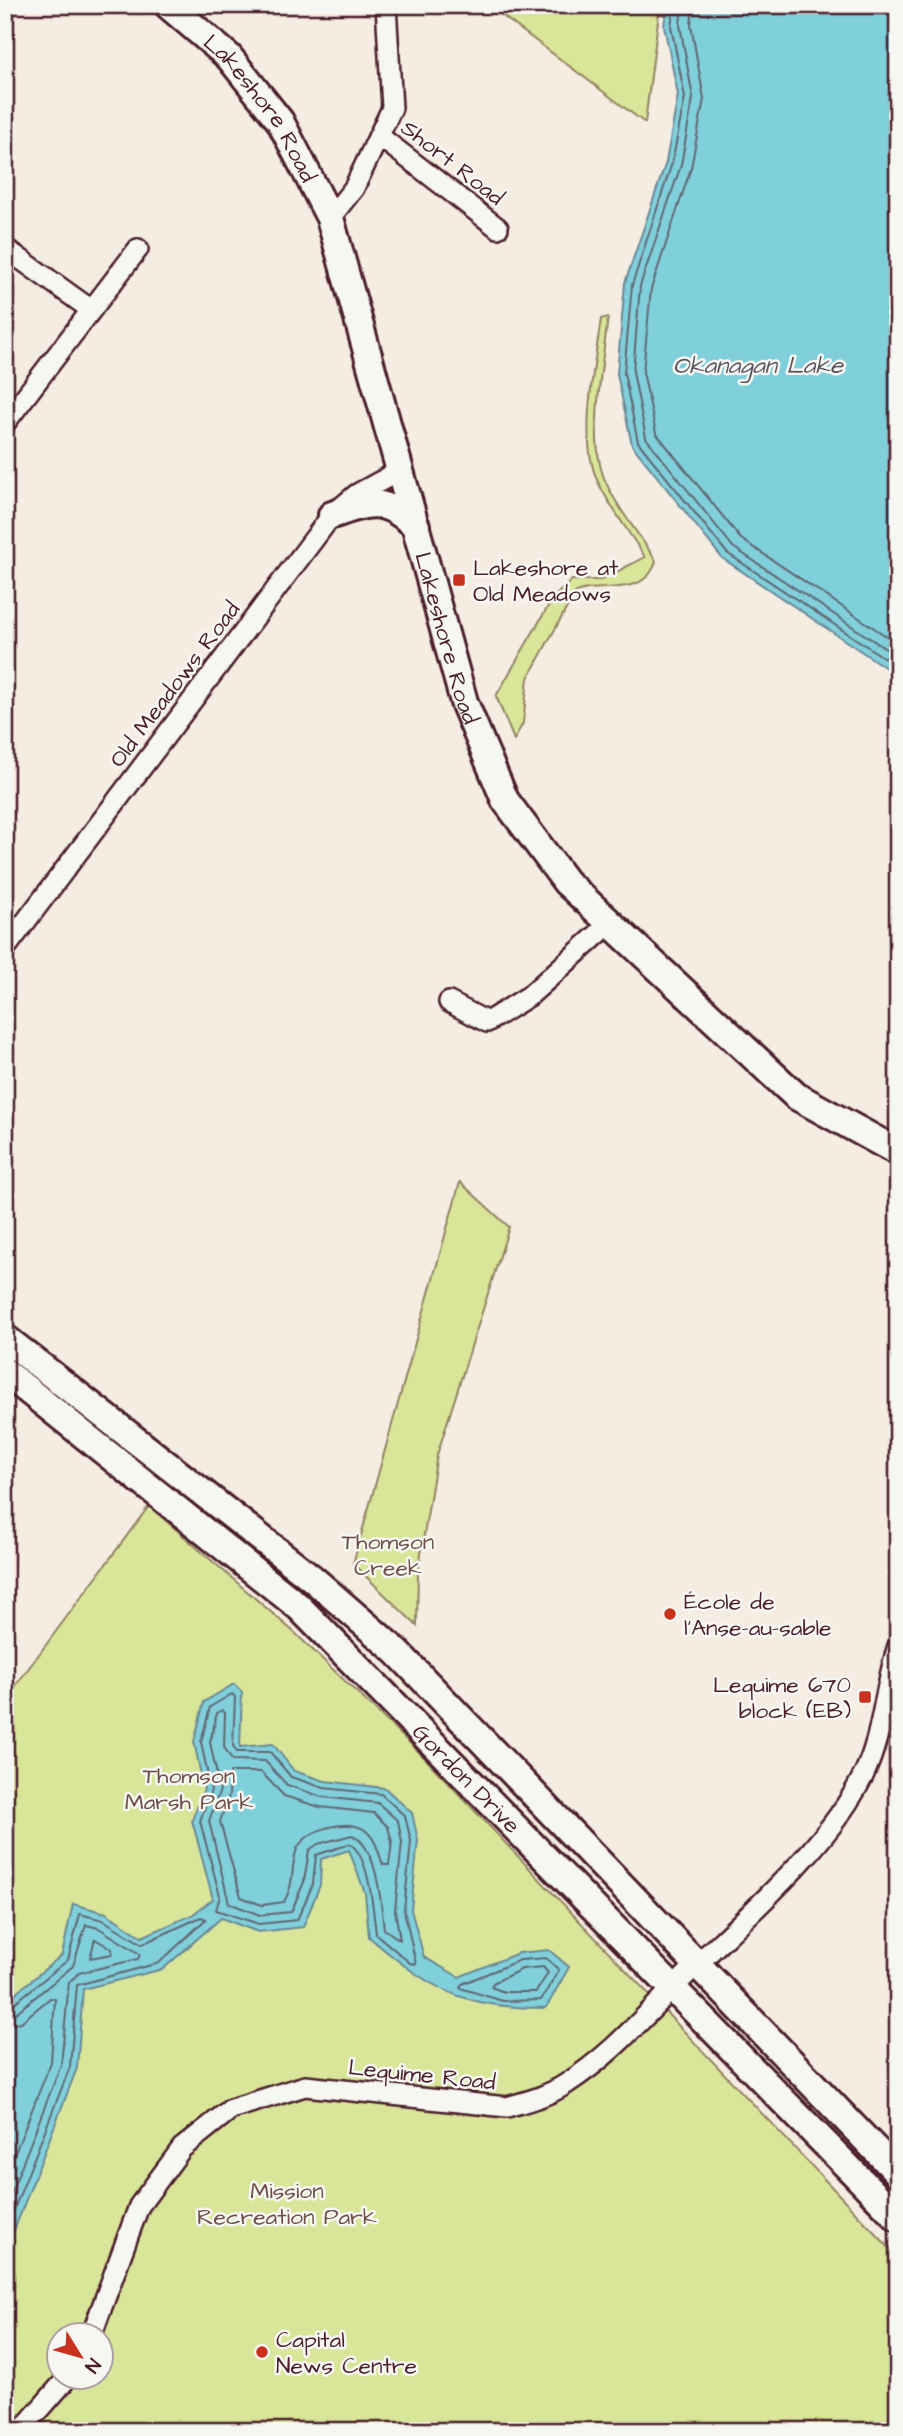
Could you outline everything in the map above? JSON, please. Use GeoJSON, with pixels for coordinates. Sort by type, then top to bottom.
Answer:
{"type":"FeatureCollection","features":[{"type":"Feature","properties":{"kind":"main road","name":"Lakeshore Road"},"geometry":{"type":"LineString","coordinates":[[168,5],[229,57],[280,121],[330,218],[464,702],[505,800],[566,883],[608,925],[796,1096],[898,1152]]}},
{"type":"Feature","properties":{"kind":"main road"},"geometry":{"type":"LineString","coordinates":[[332,515],[363,504],[382,503],[398,510],[416,526]]}},
{"type":"Feature","properties":{"kind":"main road","name":"Gordon Drive"},"geometry":{"type":"LineString","coordinates":[[5,1338],[313,1579],[397,1652],[898,2172]]}},
{"type":"Feature","properties":{"kind":"main road","name":"Gordon Drive"},"geometry":{"type":"LineString","coordinates":[[5,1373],[299,1607],[898,2218]]}},
{"type":"Feature","properties":{"kind":"street"},"geometry":{"type":"LineString","coordinates":[[330,218],[354,188],[392,108],[386,5]]}},
{"type":"Feature","properties":{"kind":"street","name":"Short Road"},"geometry":{"type":"LineString","coordinates":[[379,136],[498,228]]}},
{"type":"Feature","properties":{"kind":"street"},"geometry":{"type":"LineString","coordinates":[[5,248],[90,309]]}},
{"type":"Feature","properties":{"kind":"street"},"geometry":{"type":"LineString","coordinates":[[5,423],[138,249]]}},
{"type":"Feature","properties":{"kind":"street","name":"Old Meadows Road"},"geometry":{"type":"LineString","coordinates":[[5,949],[332,515],[357,494],[401,470]]}},
{"type":"Feature","properties":{"kind":"street"},"geometry":{"type":"LineString","coordinates":[[449,1002],[488,1022],[529,996],[608,925]]}},
{"type":"Feature","properties":{"kind":"street","name":"Lequime Road"},"geometry":{"type":"LineString","coordinates":[[97,2320],[139,2206],[182,2148],[231,2109],[306,2086],[507,2107],[538,2098],[565,2084],[622,2043],[812,1847],[843,1808],[864,1774],[877,1737],[898,1646]]}},
{"type":"Feature","properties":{"kind":"street"},"geometry":{"type":"LineString","coordinates":[[21,2431],[57,2390]]}},
{"type":"Feature","properties":{"kind":"green space"},"geometry":{"type":"Polygon","coordinates":[[[488,5],[660,5],[645,123],[488,5]]]}},
{"type":"Feature","properties":{"kind":"green space"},"geometry":{"type":"Polygon","coordinates":[[[608,317],[598,399],[599,461],[615,500],[656,561],[642,581],[575,593],[528,678],[523,723],[514,740],[496,696],[553,598],[572,580],[601,580],[645,557],[599,484],[589,447],[588,425],[595,358],[601,319],[608,317]]]}},
{"type":"Feature","properties":{"kind":"green space","name":"Thomson Creek"},"geometry":{"type":"Polygon","coordinates":[[[460,1182],[509,1227],[437,1455],[418,1572],[417,1626],[353,1564],[460,1182]]]}},
{"type":"Feature","properties":{"kind":"green space","name":"Mission Recreation Park"},"geometry":{"type":"Polygon","coordinates":[[[149,1506],[295,1633],[420,1753],[898,2257],[898,2431],[5,2431],[5,1700],[149,1506]]]}},
{"type":"Feature","properties":{"kind":"water","name":"Okanagan Lake"},"geometry":{"type":"Polygon","coordinates":[[[667,5],[898,5],[898,676],[722,558],[632,445],[617,374],[625,283],[666,162],[678,95],[664,26],[667,5]]]}},
{"type":"Feature","properties":{"kind":"water"},"geometry":{"type":"Polygon","coordinates":[[[234,1684],[242,1692],[240,1747],[273,1744],[294,1771],[325,1781],[385,1788],[412,1813],[418,1840],[411,1910],[424,1957],[459,1977],[518,1953],[549,1950],[569,1967],[546,2008],[492,2004],[470,2000],[450,1992],[430,1983],[369,1937],[365,1893],[349,1850],[321,1859],[320,1885],[303,1927],[258,1932],[221,1918],[163,1969],[83,1989],[77,2068],[13,2233],[5,2245],[5,2002],[62,1955],[73,1904],[106,1913],[142,1937],[192,1915],[213,1899],[192,1820],[204,1789],[194,1742],[204,1702],[234,1684]]]}},
{"type":"Feature","properties":{"kind":"place","name":"Lakeshore at Old Meadows"},"geometry":{"type":"Point","coordinates":[459,580]}},
{"type":"Feature","properties":{"kind":"place","name":"École de l'Anse-au-sable"},"geometry":{"type":"Point","coordinates":[670,1614]}},
{"type":"Feature","properties":{"kind":"place","name":"Lequime 670 block (EB)"},"geometry":{"type":"Point","coordinates":[865,1697]}},
{"type":"Feature","properties":{"kind":"place","name":"Capital News Centre"},"geometry":{"type":"Point","coordinates":[262,2352]}},
{"type":"Feature","properties":{"kind":"park label","name":"Thomson Marsh Park"},"geometry":{"type":"Point","coordinates":[189,1788]}}]}
